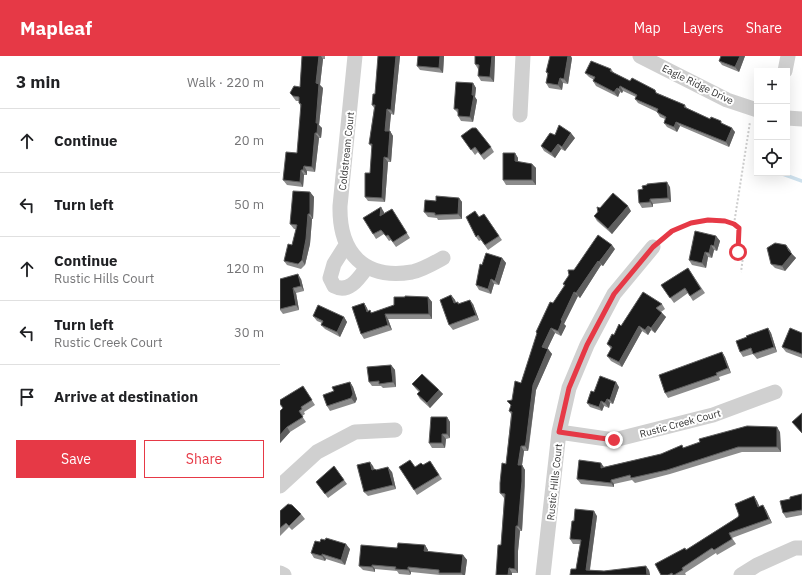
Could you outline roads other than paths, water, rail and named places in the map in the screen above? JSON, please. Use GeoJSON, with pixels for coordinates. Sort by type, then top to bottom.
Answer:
{"type":"FeatureCollection","features":[{"type":"Feature","properties":{"kind":"street","name":"Coldstream Court"},"geometry":{"type":"LineString","coordinates":[[355,56],[340,206],[340,221],[346,245],[350,251],[367,267],[382,273],[413,272],[443,258]]}},
{"type":"Feature","properties":{"kind":"street"},"geometry":{"type":"LineString","coordinates":[[520,116],[523,56]]}},
{"type":"Feature","properties":{"kind":"street","name":"Eagle Ridge Drive"},"geometry":{"type":"LineString","coordinates":[[640,56],[754,115]]}},
{"type":"Feature","properties":{"kind":"street"},"geometry":{"type":"LineString","coordinates":[[786,68],[788,56]]}},
{"type":"Feature","properties":{"kind":"street"},"geometry":{"type":"LineString","coordinates":[[790,118],[802,119]]}},
{"type":"Feature","properties":{"kind":"street"},"geometry":{"type":"LineString","coordinates":[[346,245],[334,264],[330,278],[334,286],[344,289],[351,286],[367,267]]}},
{"type":"Feature","properties":{"kind":"street","name":"Rustic Hills Court"},"geometry":{"type":"LineString","coordinates":[[543,575],[559,432],[569,388],[587,345],[614,294],[653,247]]}},
{"type":"Feature","properties":{"kind":"street","name":"Rustic Creek Court"},"geometry":{"type":"LineString","coordinates":[[559,432],[614,440],[713,416],[775,392]]}},
{"type":"Feature","properties":{"kind":"street"},"geometry":{"type":"LineString","coordinates":[[280,486],[317,452],[355,432],[395,430]]}},
{"type":"Feature","properties":{"kind":"street"},"geometry":{"type":"LineString","coordinates":[[741,575],[760,570],[795,548],[802,548]]}},
{"type":"Feature","properties":{"kind":"street"},"geometry":{"type":"LineString","coordinates":[[280,573],[284,575]]}},
{"type":"Feature","properties":{"kind":"waterway"},"geometry":{"type":"LineString","coordinates":[[788,176],[802,181]]}}]}
